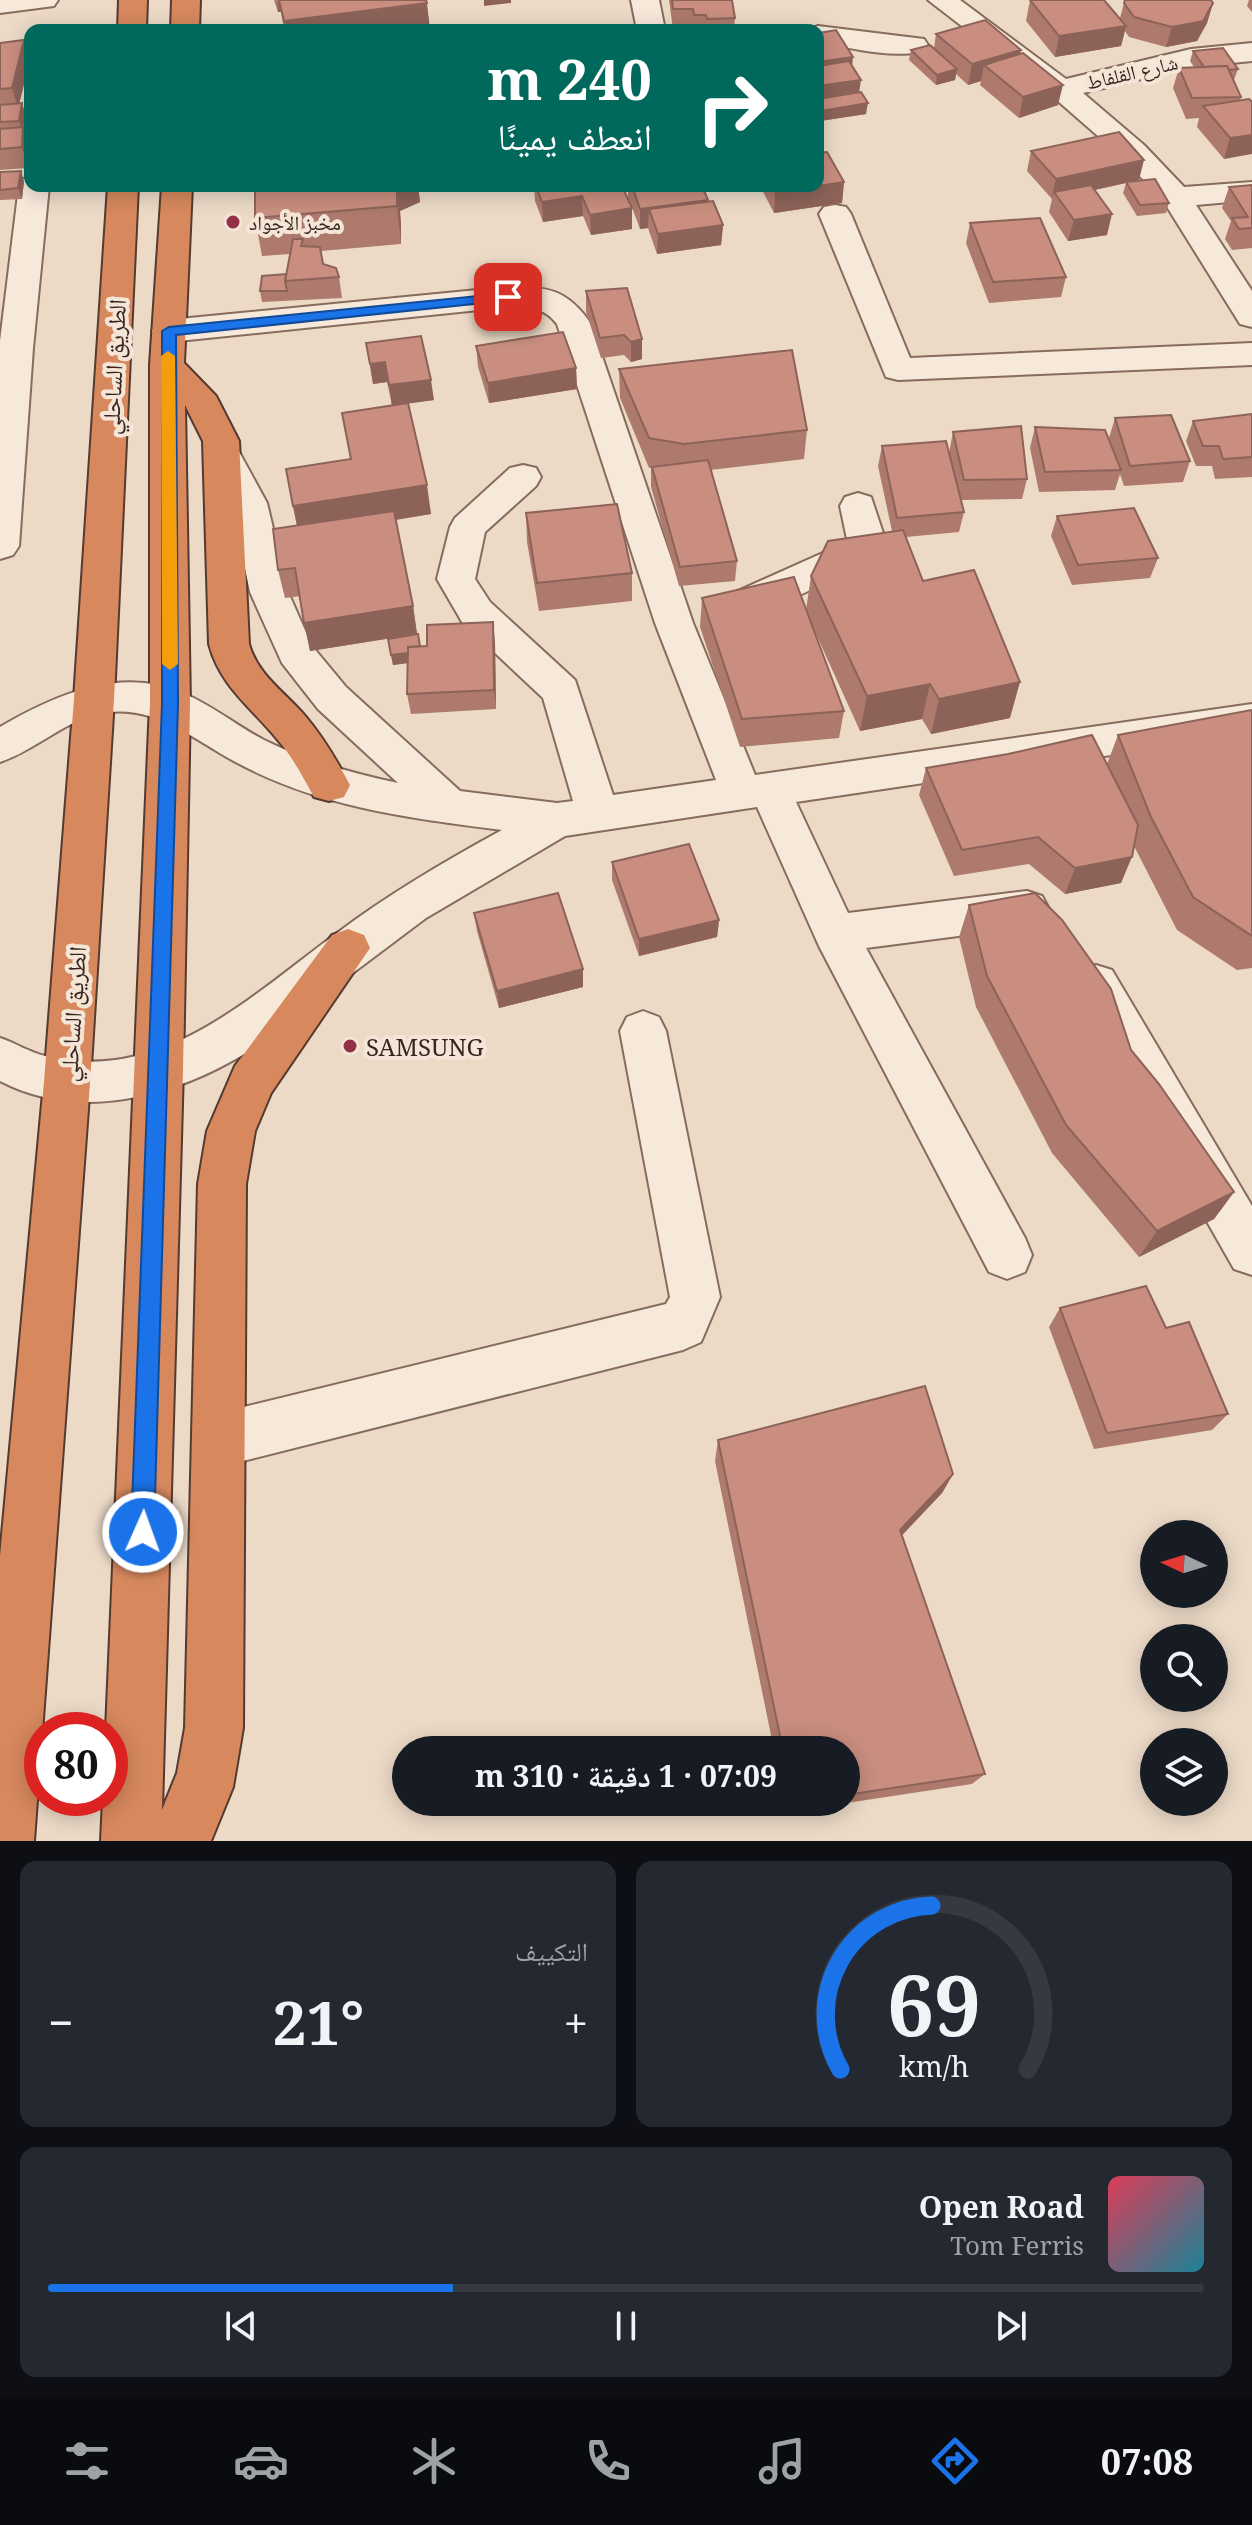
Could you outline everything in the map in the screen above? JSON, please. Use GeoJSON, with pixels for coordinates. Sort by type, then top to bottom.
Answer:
{"type":"FeatureCollection","features":[{"type":"Feature","properties":{"kind":"highway"},"geometry":{"type":"LineString","coordinates":[[132,24],[133,0]]}},
{"type":"Feature","properties":{"kind":"highway"},"geometry":{"type":"LineString","coordinates":[[185,24],[186,0]]}},
{"type":"Feature","properties":{"kind":"highway","name":"الطريق الساحلي"},"geometry":{"type":"LineString","coordinates":[[4,1841],[67,1082],[94,699],[123,192]]}},
{"type":"Feature","properties":{"kind":"highway"},"geometry":{"type":"LineString","coordinates":[[131,1841],[160,1069],[170,704],[168,348],[177,192]]}},
{"type":"Feature","properties":{"kind":"highway"},"geometry":{"type":"LineString","coordinates":[[168,348],[216,426],[224,456],[232,660],[246,683],[290,726],[329,785]]}},
{"type":"Feature","properties":{"kind":"highway"},"geometry":{"type":"LineString","coordinates":[[178,1841],[200,1800],[210,1764],[214,1728],[222,1184],[231,1131],[252,1081],[348,948]]}},
{"type":"Feature","properties":{"kind":"street"},"geometry":{"type":"LineString","coordinates":[[0,5],[44,0]]}},
{"type":"Feature","properties":{"kind":"street"},"geometry":{"type":"LineString","coordinates":[[53,24],[56,0]]}},
{"type":"Feature","properties":{"kind":"street"},"geometry":{"type":"LineString","coordinates":[[645,0],[650,24]]}},
{"type":"Feature","properties":{"kind":"street"},"geometry":{"type":"LineString","coordinates":[[942,0],[1061,89],[1133,151],[1176,197],[1252,317]]}},
{"type":"Feature","properties":{"kind":"street"},"geometry":{"type":"LineString","coordinates":[[824,35],[872,43],[914,45]]}},
{"type":"Feature","properties":{"kind":"street","name":"شارع القلفاط"},"geometry":{"type":"LineString","coordinates":[[1061,89],[1191,58],[1252,52]]}},
{"type":"Feature","properties":{"kind":"street"},"geometry":{"type":"LineString","coordinates":[[1176,197],[1252,191]]}},
{"type":"Feature","properties":{"kind":"street"},"geometry":{"type":"LineString","coordinates":[[0,546],[8,349],[33,192]]}},
{"type":"Feature","properties":{"kind":"street"},"geometry":{"type":"LineString","coordinates":[[835,214],[898,369],[1252,354]]}},
{"type":"Feature","properties":{"kind":"street"},"geometry":{"type":"LineString","coordinates":[[168,348],[508,297],[536,296],[558,303],[574,324],[674,623],[755,790],[1007,1255]]}},
{"type":"Feature","properties":{"kind":"street"},"geometry":{"type":"LineString","coordinates":[[224,456],[249,503],[269,592],[296,653],[332,698],[450,807]]}},
{"type":"Feature","properties":{"kind":"street"},"geometry":{"type":"LineString","coordinates":[[523,477],[468,527],[456,579],[476,612],[561,691],[578,817]]}},
{"type":"Feature","properties":{"kind":"street"},"geometry":{"type":"LineString","coordinates":[[674,623],[752,603],[859,552],[866,539],[858,506]]}},
{"type":"Feature","properties":{"kind":"street"},"geometry":{"type":"LineString","coordinates":[[0,746],[41,722],[94,699],[134,698],[170,704],[250,751],[329,785],[398,800],[450,807],[578,817],[1252,719]]}},
{"type":"Feature","properties":{"kind":"street"},"geometry":{"type":"LineString","coordinates":[[0,1058],[12,1067],[67,1082],[114,1081],[207,1052],[348,948],[472,865],[578,817]]}},
{"type":"Feature","properties":{"kind":"street"},"geometry":{"type":"LineString","coordinates":[[835,933],[1021,909],[1040,910],[1058,918],[1252,1252]]}},
{"type":"Feature","properties":{"kind":"street"},"geometry":{"type":"LineString","coordinates":[[219,1440],[683,1325],[695,1297],[643,1031]]}},
{"type":"Feature","properties":{"kind":"building"},"geometry":{"type":"Polygon","coordinates":[[[279,0],[426,0],[427,3],[284,21],[279,0]]]}},
{"type":"Feature","properties":{"kind":"building"},"geometry":{"type":"Polygon","coordinates":[[[672,0],[732,0],[735,18],[707,19],[706,15],[694,15],[693,9],[673,9],[672,0]]]}},
{"type":"Feature","properties":{"kind":"building"},"geometry":{"type":"Polygon","coordinates":[[[1030,0],[1104,0],[1126,26],[1059,36],[1030,0]]]}},
{"type":"Feature","properties":{"kind":"building"},"geometry":{"type":"Polygon","coordinates":[[[1125,0],[1211,0],[1213,3],[1203,21],[1172,27],[1134,17],[1125,0]]]}},
{"type":"Feature","properties":{"kind":"building"},"geometry":{"type":"Polygon","coordinates":[[[985,20],[1021,50],[972,64],[936,34],[985,20]]]}},
{"type":"Feature","properties":{"kind":"building"},"geometry":{"type":"Polygon","coordinates":[[[836,30],[853,57],[824,61],[824,32],[836,30]]]}},
{"type":"Feature","properties":{"kind":"building"},"geometry":{"type":"Polygon","coordinates":[[[24,40],[12,88],[0,89],[0,43],[24,40]]]}},
{"type":"Feature","properties":{"kind":"building"},"geometry":{"type":"Polygon","coordinates":[[[930,45],[957,69],[937,75],[911,50],[930,45]]]}},
{"type":"Feature","properties":{"kind":"building"},"geometry":{"type":"Polygon","coordinates":[[[1223,48],[1238,69],[1204,67],[1193,51],[1223,48]]]}},
{"type":"Feature","properties":{"kind":"building"},"geometry":{"type":"Polygon","coordinates":[[[1023,53],[1063,85],[1023,97],[984,65],[1023,53]]]}},
{"type":"Feature","properties":{"kind":"building"},"geometry":{"type":"Polygon","coordinates":[[[849,61],[861,80],[824,85],[824,65],[849,61]]]}},
{"type":"Feature","properties":{"kind":"building"},"geometry":{"type":"Polygon","coordinates":[[[1227,66],[1241,97],[1192,98],[1179,68],[1227,66]]]}},
{"type":"Feature","properties":{"kind":"building"},"geometry":{"type":"Polygon","coordinates":[[[861,92],[868,103],[824,110],[824,98],[861,92]]]}},
{"type":"Feature","properties":{"kind":"building"},"geometry":{"type":"Polygon","coordinates":[[[1249,99],[1252,102],[1252,135],[1230,138],[1203,106],[1249,99]]]}},
{"type":"Feature","properties":{"kind":"building"},"geometry":{"type":"Polygon","coordinates":[[[22,103],[19,121],[0,122],[0,105],[22,103]]]}},
{"type":"Feature","properties":{"kind":"building"},"geometry":{"type":"Polygon","coordinates":[[[23,127],[22,147],[0,149],[0,129],[23,127]]]}},
{"type":"Feature","properties":{"kind":"building"},"geometry":{"type":"Polygon","coordinates":[[[1119,132],[1144,160],[1056,179],[1031,151],[1119,132]]]}},
{"type":"Feature","properties":{"kind":"building"},"geometry":{"type":"Polygon","coordinates":[[[824,152],[827,152],[844,182],[824,185],[824,152]]]}},
{"type":"Feature","properties":{"kind":"building"},"geometry":{"type":"Polygon","coordinates":[[[21,171],[18,188],[0,190],[0,172],[21,171]]]}},
{"type":"Feature","properties":{"kind":"building"},"geometry":{"type":"Polygon","coordinates":[[[1155,179],[1169,203],[1140,205],[1126,182],[1155,179]]]}},
{"type":"Feature","properties":{"kind":"building"},"geometry":{"type":"Polygon","coordinates":[[[1091,185],[1112,214],[1074,220],[1054,192],[1091,185]]]}},
{"type":"Feature","properties":{"kind":"building"},"geometry":{"type":"Polygon","coordinates":[[[1252,185],[1252,228],[1239,229],[1232,218],[1248,217],[1229,187],[1252,185]]]}},
{"type":"Feature","properties":{"kind":"building"},"geometry":{"type":"Polygon","coordinates":[[[255,192],[397,192],[397,206],[255,218],[255,192]]]}},
{"type":"Feature","properties":{"kind":"building"},"geometry":{"type":"Polygon","coordinates":[[[538,192],[625,192],[632,208],[590,215],[582,196],[542,202],[538,192]]]}},
{"type":"Feature","properties":{"kind":"building"},"geometry":{"type":"Polygon","coordinates":[[[634,192],[705,192],[708,200],[640,209],[634,192]]]}},
{"type":"Feature","properties":{"kind":"building"},"geometry":{"type":"Polygon","coordinates":[[[713,201],[723,225],[658,234],[649,209],[713,201]]]}},
{"type":"Feature","properties":{"kind":"building"},"geometry":{"type":"Polygon","coordinates":[[[1040,218],[1066,277],[993,282],[970,223],[1040,218]]]}},
{"type":"Feature","properties":{"kind":"building"},"geometry":{"type":"Polygon","coordinates":[[[293,239],[303,239],[301,246],[320,247],[323,264],[336,268],[339,277],[285,281],[293,239]]]}},
{"type":"Feature","properties":{"kind":"building"},"geometry":{"type":"Polygon","coordinates":[[[286,274],[287,291],[260,291],[262,276],[286,274]]]}},
{"type":"Feature","properties":{"kind":"building"},"geometry":{"type":"Polygon","coordinates":[[[627,288],[642,339],[631,342],[624,335],[600,338],[586,291],[627,288]]]}},
{"type":"Feature","properties":{"kind":"building"},"geometry":{"type":"Polygon","coordinates":[[[563,332],[576,368],[488,383],[476,346],[563,332]]]}},
{"type":"Feature","properties":{"kind":"building"},"geometry":{"type":"Polygon","coordinates":[[[421,336],[431,380],[389,385],[385,362],[370,364],[366,343],[421,336]]]}},
{"type":"Feature","properties":{"kind":"building"},"geometry":{"type":"Polygon","coordinates":[[[792,350],[807,430],[684,444],[649,438],[619,369],[792,350]]]}},
{"type":"Feature","properties":{"kind":"building"},"geometry":{"type":"Polygon","coordinates":[[[408,403],[427,485],[293,506],[286,469],[351,459],[342,413],[408,403]]]}},
{"type":"Feature","properties":{"kind":"building"},"geometry":{"type":"Polygon","coordinates":[[[1252,414],[1252,457],[1223,459],[1219,446],[1203,446],[1193,421],[1252,414]]]}},
{"type":"Feature","properties":{"kind":"building"},"geometry":{"type":"Polygon","coordinates":[[[1171,415],[1190,461],[1130,466],[1115,418],[1171,415]]]}},
{"type":"Feature","properties":{"kind":"building"},"geometry":{"type":"Polygon","coordinates":[[[1021,426],[1027,479],[964,480],[953,432],[1021,426]]]}},
{"type":"Feature","properties":{"kind":"building"},"geometry":{"type":"Polygon","coordinates":[[[1035,427],[1105,430],[1121,470],[1045,472],[1035,427]]]}},
{"type":"Feature","properties":{"kind":"building"},"geometry":{"type":"Polygon","coordinates":[[[946,441],[964,512],[897,518],[882,446],[946,441]]]}},
{"type":"Feature","properties":{"kind":"building"},"geometry":{"type":"Polygon","coordinates":[[[708,460],[737,561],[680,567],[652,467],[708,460]]]}},
{"type":"Feature","properties":{"kind":"building"},"geometry":{"type":"Polygon","coordinates":[[[617,504],[632,573],[537,583],[526,513],[617,504]]]}},
{"type":"Feature","properties":{"kind":"building"},"geometry":{"type":"Polygon","coordinates":[[[1134,508],[1158,558],[1078,565],[1057,516],[1134,508]]]}},
{"type":"Feature","properties":{"kind":"building"},"geometry":{"type":"Polygon","coordinates":[[[394,511],[413,606],[304,623],[295,568],[278,570],[273,529],[394,511]]]}},
{"type":"Feature","properties":{"kind":"building"},"geometry":{"type":"Polygon","coordinates":[[[903,530],[923,581],[974,570],[1020,682],[939,699],[930,684],[867,696],[811,576],[828,541],[903,530]]]}},
{"type":"Feature","properties":{"kind":"building"},"geometry":{"type":"Polygon","coordinates":[[[794,577],[844,711],[742,719],[702,598],[794,577]]]}},
{"type":"Feature","properties":{"kind":"building"},"geometry":{"type":"Polygon","coordinates":[[[493,622],[494,690],[407,694],[408,647],[427,646],[427,625],[493,622]]]}},
{"type":"Feature","properties":{"kind":"building"},"geometry":{"type":"Polygon","coordinates":[[[418,634],[420,646],[408,647],[408,653],[391,655],[388,639],[418,634]]]}},
{"type":"Feature","properties":{"kind":"building"},"geometry":{"type":"Polygon","coordinates":[[[1251,710],[1252,936],[1193,897],[1151,817],[1118,735],[1251,710]]]}},
{"type":"Feature","properties":{"kind":"building"},"geometry":{"type":"Polygon","coordinates":[[[1092,735],[1138,825],[1132,857],[1075,868],[1038,837],[962,850],[926,768],[1092,735]]]}},
{"type":"Feature","properties":{"kind":"building"},"geometry":{"type":"Polygon","coordinates":[[[689,844],[719,920],[639,939],[612,862],[689,844]]]}},
{"type":"Feature","properties":{"kind":"building"},"geometry":{"type":"Polygon","coordinates":[[[558,893],[583,969],[497,991],[474,913],[558,893]]]}},
{"type":"Feature","properties":{"kind":"building"},"geometry":{"type":"Polygon","coordinates":[[[1035,893],[1062,920],[1111,989],[1131,1050],[1159,1084],[1234,1192],[1157,1231],[1066,1125],[987,976],[969,905],[1035,893]]]}},
{"type":"Feature","properties":{"kind":"building"},"geometry":{"type":"Polygon","coordinates":[[[1146,1286],[1166,1328],[1189,1322],[1228,1414],[1107,1433],[1060,1308],[1146,1286]]]}},
{"type":"Feature","properties":{"kind":"building"},"geometry":{"type":"Polygon","coordinates":[[[925,1386],[953,1474],[900,1530],[985,1774],[860,1793],[860,1736],[780,1736],[718,1440],[925,1386]]]}},
{"type":"Feature","properties":{"kind":"slow traffic"},"geometry":{"type":"LineString","coordinates":[[168,356],[170,664]]}},
{"type":"Feature","properties":{"kind":"place","name":"مخبز الأجواد"},"geometry":{"type":"Point","coordinates":[233,222]}},
{"type":"Feature","properties":{"kind":"place","name":"SAMSUNG"},"geometry":{"type":"Point","coordinates":[350,1046]}},
{"type":"Feature","properties":{"kind":"route"},"geometry":{"type":"LineString","coordinates":[[143,1532],[170,704],[169,331],[508,297]]}}]}
